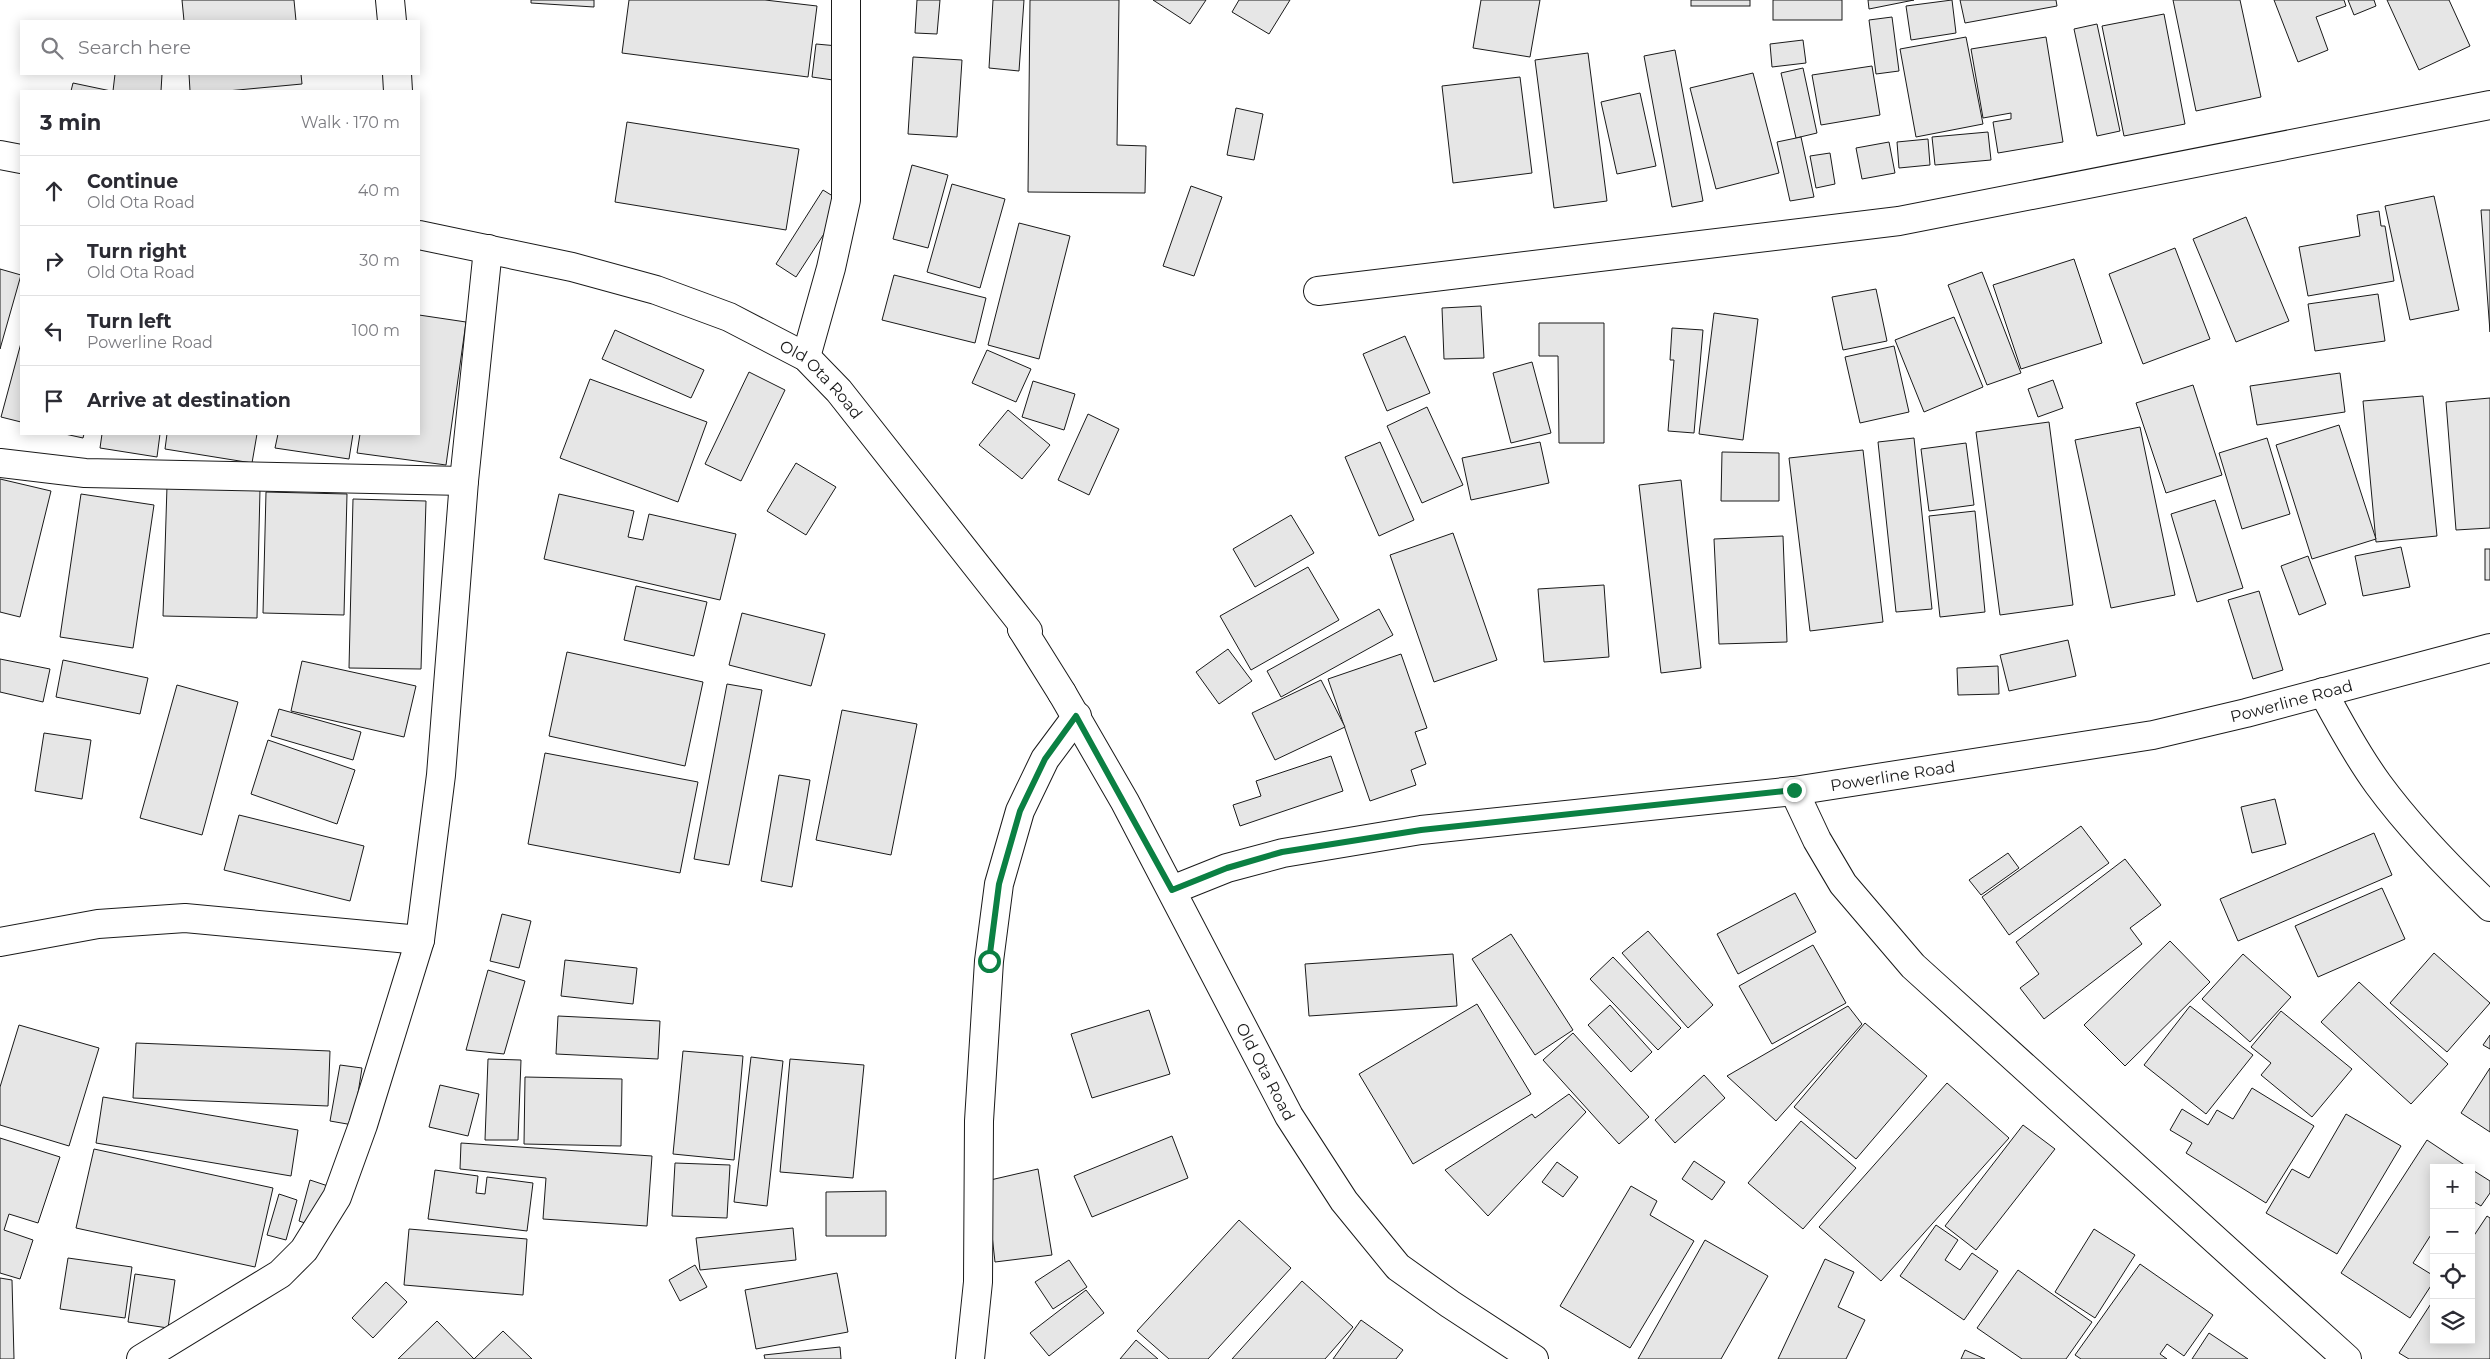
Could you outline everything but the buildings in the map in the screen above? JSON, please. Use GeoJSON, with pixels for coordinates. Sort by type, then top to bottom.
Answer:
{"type":"FeatureCollection","features":[{"type":"Feature","properties":{"kind":"street"},"geometry":{"type":"LineString","coordinates":[[390,0],[392,20]]}},
{"type":"Feature","properties":{"kind":"street"},"geometry":{"type":"LineString","coordinates":[[806,357],[831,268],[846,200],[846,0]]}},
{"type":"Feature","properties":{"kind":"street"},"geometry":{"type":"LineString","coordinates":[[396,75],[398,90]]}},
{"type":"Feature","properties":{"kind":"street"},"geometry":{"type":"LineString","coordinates":[[1318,291],[1899,221],[2490,105]]}},
{"type":"Feature","properties":{"kind":"street"},"geometry":{"type":"LineString","coordinates":[[0,155],[20,159]]}},
{"type":"Feature","properties":{"kind":"street","name":"Old Ota Road"},"geometry":{"type":"LineString","coordinates":[[420,235],[572,267],[656,290],[729,316],[806,357],[839,391],[1028,631],[1022,629],[1076,716],[1172,890],[1289,1116],[1360,1221],[1398,1267],[1450,1304],[1534,1359]]}},
{"type":"Feature","properties":{"kind":"street"},"geometry":{"type":"LineString","coordinates":[[141,1359],[280,1274],[304,1250],[337,1197],[363,1125],[420,940],[441,775],[464,481],[488,249]]}},
{"type":"Feature","properties":{"kind":"street"},"geometry":{"type":"LineString","coordinates":[[0,463],[85,473],[464,481]]}},
{"type":"Feature","properties":{"kind":"street","name":"Powerline Road"},"geometry":{"type":"LineString","coordinates":[[1172,890],[1227,868],[1292,851],[1421,830],[1794,790],[2153,735],[2246,713],[2490,648]]}},
{"type":"Feature","properties":{"kind":"street"},"geometry":{"type":"LineString","coordinates":[[2323,692],[2349,740],[2379,785],[2448,866],[2490,906]]}},
{"type":"Feature","properties":{"kind":"street"},"geometry":{"type":"LineString","coordinates":[[970,1359],[978,1282],[979,1120],[989,961],[999,884],[1020,811],[1045,759],[1076,716]]}},
{"type":"Feature","properties":{"kind":"street"},"geometry":{"type":"LineString","coordinates":[[1794,790],[1817,840],[1843,884],[1913,966],[2347,1359]]}},
{"type":"Feature","properties":{"kind":"street"},"geometry":{"type":"LineString","coordinates":[[0,942],[98,924],[185,918],[420,940]]}},
{"type":"Feature","properties":{"kind":"route"},"geometry":{"type":"LineString","coordinates":[[989,961],[999,884],[1020,811],[1045,759],[1076,716],[1126,802],[1172,890],[1227,868],[1282,852],[1421,830],[1794,790]]}}]}
